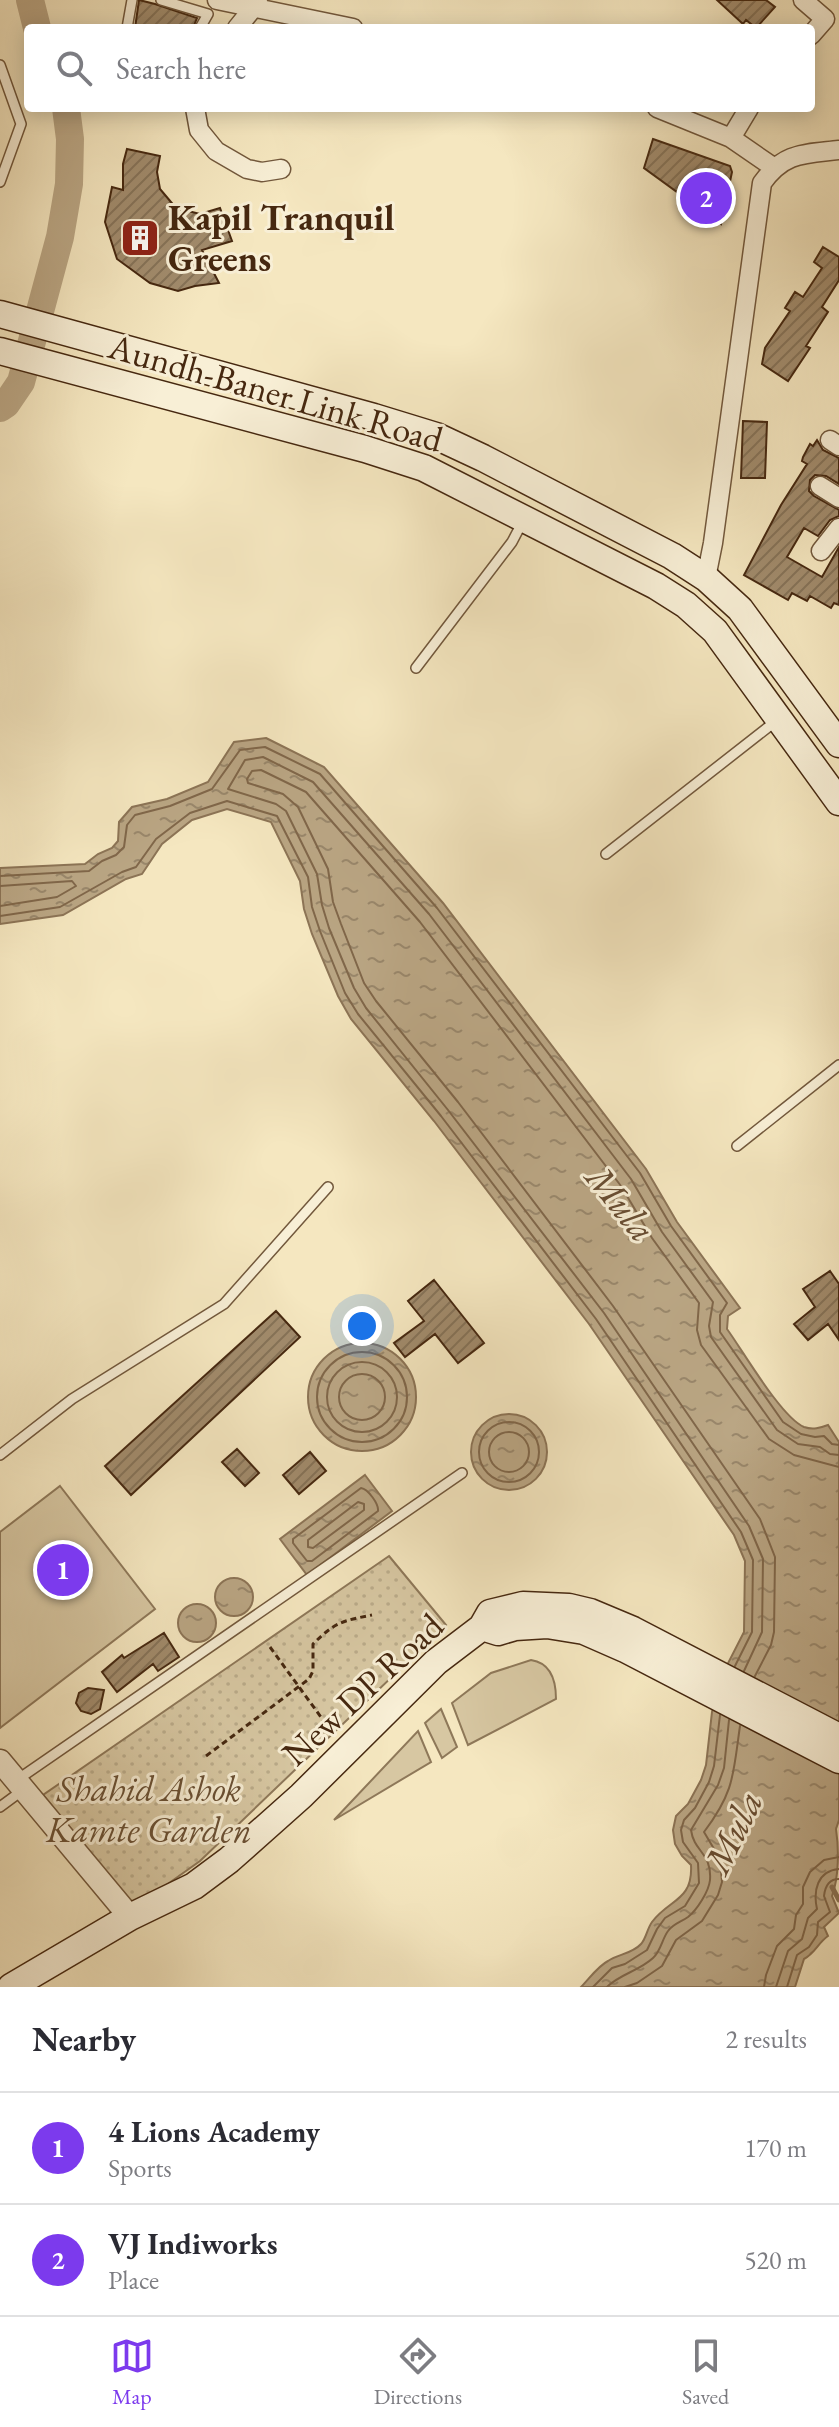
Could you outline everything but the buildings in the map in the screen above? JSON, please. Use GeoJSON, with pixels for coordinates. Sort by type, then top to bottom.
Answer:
{"type":"FeatureCollection","features":[{"type":"Feature","properties":{"kind":"main road","name":"Aundh-Baner Link Road"},"geometry":{"type":"LineString","coordinates":[[0,314],[436,436],[672,556],[706,578],[740,609],[839,744]]}},
{"type":"Feature","properties":{"kind":"main road","name":"Aundh-Baner Link Road"},"geometry":{"type":"LineString","coordinates":[[0,351],[365,449],[424,468],[656,586],[686,605],[715,631],[839,802]]}},
{"type":"Feature","properties":{"kind":"main road"},"geometry":{"type":"LineString","coordinates":[[686,605],[706,578]]}},
{"type":"Feature","properties":{"kind":"main road","name":"New DP Road"},"geometry":{"type":"LineString","coordinates":[[11,1987],[130,1917],[194,1886],[229,1860],[280,1815],[436,1662],[482,1627],[490,1613],[504,1608],[547,1605],[590,1612],[629,1639]]}},
{"type":"Feature","properties":{"kind":"main road"},"geometry":{"type":"LineString","coordinates":[[629,1639],[839,1737]]}},
{"type":"Feature","properties":{"kind":"main road"},"geometry":{"type":"LineString","coordinates":[[629,1639],[839,1760]]}},
{"type":"Feature","properties":{"kind":"street"},"geometry":{"type":"LineString","coordinates":[[217,0],[257,4],[337,24]]}},
{"type":"Feature","properties":{"kind":"street"},"geometry":{"type":"LineString","coordinates":[[803,0],[825,19],[815,30]]}},
{"type":"Feature","properties":{"kind":"street"},"geometry":{"type":"LineString","coordinates":[[240,24],[257,4]]}},
{"type":"Feature","properties":{"kind":"street"},"geometry":{"type":"LineString","coordinates":[[196,112],[199,130],[216,151],[247,169],[262,172],[281,169]]}},
{"type":"Feature","properties":{"kind":"street"},"geometry":{"type":"LineString","coordinates":[[667,112],[731,138],[773,167]]}},
{"type":"Feature","properties":{"kind":"street"},"geometry":{"type":"LineString","coordinates":[[731,138],[747,112]]}},
{"type":"Feature","properties":{"kind":"street"},"geometry":{"type":"LineString","coordinates":[[706,578],[762,183],[773,167],[787,158],[839,150]]}},
{"type":"Feature","properties":{"kind":"street"},"geometry":{"type":"LineString","coordinates":[[820,486],[839,498]]}},
{"type":"Feature","properties":{"kind":"street"},"geometry":{"type":"LineString","coordinates":[[821,551],[839,528]]}},
{"type":"Feature","properties":{"kind":"street"},"geometry":{"type":"LineString","coordinates":[[0,1761],[130,1917]]}},
{"type":"Feature","properties":{"kind":"lane"},"geometry":{"type":"LineString","coordinates":[[128,24],[132,0]]}},
{"type":"Feature","properties":{"kind":"lane"},"geometry":{"type":"LineString","coordinates":[[161,0],[208,14],[202,24]]}},
{"type":"Feature","properties":{"kind":"lane"},"geometry":{"type":"LineString","coordinates":[[0,65],[21,124],[0,182]]}},
{"type":"Feature","properties":{"kind":"lane"},"geometry":{"type":"LineString","coordinates":[[416,668],[512,542],[525,518]]}},
{"type":"Feature","properties":{"kind":"lane"},"geometry":{"type":"LineString","coordinates":[[606,854],[778,719]]}},
{"type":"Feature","properties":{"kind":"lane"},"geometry":{"type":"LineString","coordinates":[[737,1146],[839,1065]]}},
{"type":"Feature","properties":{"kind":"lane"},"geometry":{"type":"LineString","coordinates":[[0,1455],[72,1399],[224,1304],[328,1187]]}},
{"type":"Feature","properties":{"kind":"lane"},"geometry":{"type":"LineString","coordinates":[[0,1807],[20,1785],[462,1473]]}},
{"type":"Feature","properties":{"kind":"path"},"geometry":{"type":"LineString","coordinates":[[206,1756],[299,1687],[313,1671],[313,1644],[340,1621],[372,1615]]}},
{"type":"Feature","properties":{"kind":"path"},"geometry":{"type":"LineString","coordinates":[[270,1647],[345,1751]]}},
{"type":"Feature","properties":{"kind":"green space"},"geometry":{"type":"Polygon","coordinates":[[[60,1486],[155,1609],[0,1728],[0,1532],[60,1486]]]}},
{"type":"Feature","properties":{"kind":"green space","name":"Shahid Ashok Kamte Garden"},"geometry":{"type":"Polygon","coordinates":[[[389,1556],[446,1625],[200,1861],[134,1908],[43,1795],[389,1556]]]}},
{"type":"Feature","properties":{"kind":"green space"},"geometry":{"type":"Polygon","coordinates":[[[531,1660],[548,1669],[556,1699],[468,1745],[452,1703],[491,1673],[531,1660]]]}},
{"type":"Feature","properties":{"kind":"green space"},"geometry":{"type":"Polygon","coordinates":[[[441,1709],[457,1747],[442,1758],[425,1723],[441,1709]]]}},
{"type":"Feature","properties":{"kind":"green space"},"geometry":{"type":"Polygon","coordinates":[[[418,1731],[431,1762],[334,1820],[418,1731]]]}},
{"type":"Feature","properties":{"kind":"water","name":"Mula"},"geometry":{"type":"Polygon","coordinates":[[[266,738],[324,767],[443,903],[646,1169],[677,1222],[740,1308],[728,1316],[727,1329],[774,1397],[795,1421],[810,1428],[828,1425],[839,1442],[839,1820],[836,1829],[837,1872],[832,1896],[839,1913],[824,1927],[828,1936],[804,1959],[795,1987],[581,1987],[604,1963],[641,1944],[652,1922],[688,1886],[691,1865],[675,1844],[673,1830],[676,1816],[688,1804],[701,1780],[706,1765],[712,1712],[724,1671],[744,1632],[745,1561],[734,1535],[589,1324],[434,1121],[351,1019],[312,934],[300,881],[271,822],[227,809],[192,820],[162,844],[142,874],[126,879],[63,915],[0,924],[0,868],[85,864],[118,841],[119,822],[132,807],[167,799],[208,782],[234,742],[266,738]]]}},
{"type":"Feature","properties":{"kind":"water"},"geometry":{"type":"Polygon","coordinates":[[[362,1343],[392,1352],[400,1359],[407,1367],[416,1397],[407,1427],[400,1435],[392,1442],[362,1451],[332,1442],[324,1435],[317,1427],[308,1397],[317,1367],[324,1359],[332,1352],[362,1343]]]}},
{"type":"Feature","properties":{"kind":"water"},"geometry":{"type":"Polygon","coordinates":[[[517,1414],[530,1420],[541,1431],[547,1452],[545,1467],[530,1484],[517,1490],[501,1490],[488,1484],[473,1467],[471,1444],[477,1431],[494,1416],[517,1414]]]}},
{"type":"Feature","properties":{"kind":"water"},"geometry":{"type":"Polygon","coordinates":[[[365,1475],[392,1511],[307,1575],[280,1539],[365,1475]]]}},
{"type":"Feature","properties":{"kind":"water"},"geometry":{"type":"Polygon","coordinates":[[[234,1578],[247,1584],[253,1597],[247,1610],[234,1616],[221,1610],[215,1597],[221,1584],[234,1578]]]}},
{"type":"Feature","properties":{"kind":"water"},"geometry":{"type":"Polygon","coordinates":[[[197,1604],[210,1610],[216,1623],[210,1636],[197,1642],[184,1636],[178,1623],[184,1610],[197,1604]]]}},
{"type":"Feature","properties":{"kind":"waterway"},"geometry":{"type":"LineString","coordinates":[[30,0],[36,24]]}},
{"type":"Feature","properties":{"kind":"waterway"},"geometry":{"type":"LineString","coordinates":[[0,408],[21,382],[60,237],[69,184],[70,139],[67,112]]}},
{"type":"Feature","properties":{"kind":"waterway"},"geometry":{"type":"LineString","coordinates":[[832,1887],[839,1900]]}},
{"type":"Feature","properties":{"kind":"place","name":"VJ Indiworks"},"geometry":{"type":"Point","coordinates":[706,198]}},
{"type":"Feature","properties":{"kind":"place","name":"Kapil Tranquil Greens"},"geometry":{"type":"Point","coordinates":[140,238]}},
{"type":"Feature","properties":{"kind":"place","name":"4 Lions Academy"},"geometry":{"type":"Point","coordinates":[63,1570]}}]}
